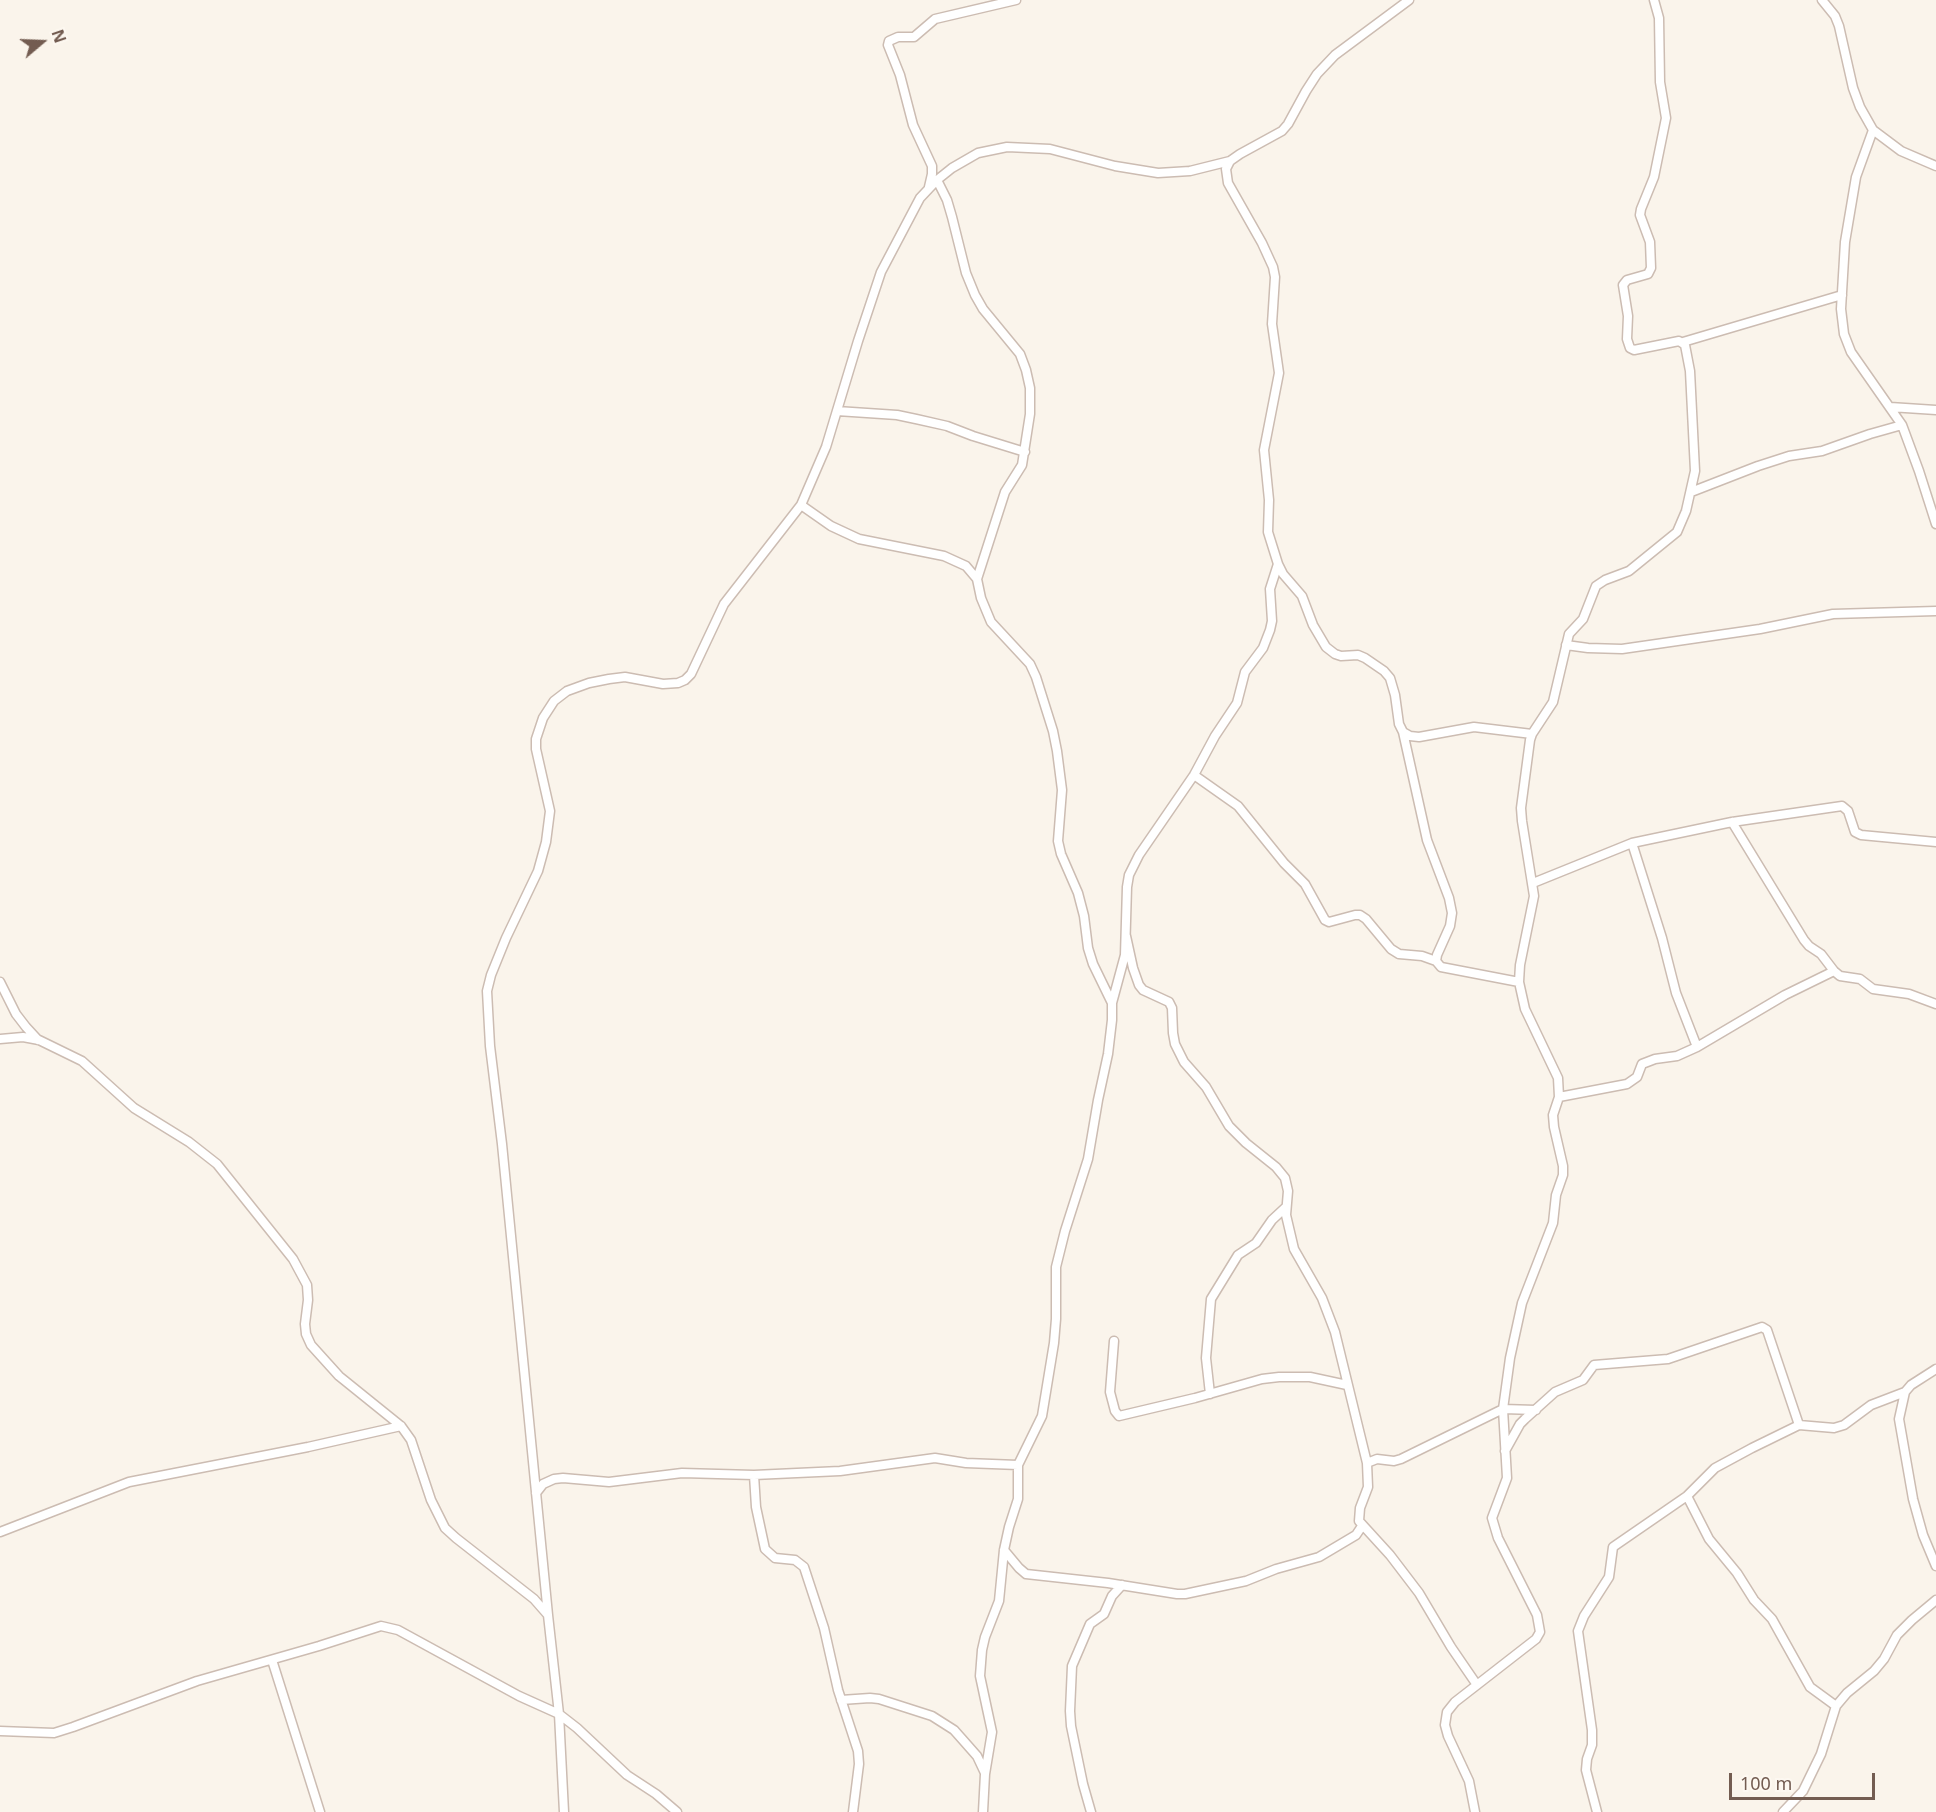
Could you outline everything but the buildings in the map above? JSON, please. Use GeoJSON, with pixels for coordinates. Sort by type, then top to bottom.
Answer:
{"type":"FeatureCollection","features":[{"type":"Feature","properties":{"kind":"street"},"geometry":{"type":"LineString","coordinates":[[928,187],[932,166],[913,125],[900,75],[888,45],[889,41],[898,37],[914,37],[929,22],[943,16],[1016,0]]}},
{"type":"Feature","properties":{"kind":"street"},"geometry":{"type":"LineString","coordinates":[[564,1812],[559,1714],[490,1046],[487,991],[487,984],[502,947],[538,871],[546,842],[550,811],[536,749],[543,718],[554,701],[567,691],[589,683],[625,677],[663,684],[678,683],[685,680],[697,664],[724,604],[801,505],[815,477],[881,272],[920,198],[936,180],[978,153],[1007,147],[1050,149],[1146,172],[1191,171],[1230,161],[1250,147],[1282,131],[1293,117],[1306,91],[1327,63],[1409,0]]}},
{"type":"Feature","properties":{"kind":"street"},"geometry":{"type":"LineString","coordinates":[[1654,0],[1660,27],[1660,82],[1666,118],[1654,177],[1641,208],[1650,243],[1651,268],[1647,274],[1627,280],[1623,285],[1628,316],[1627,339],[1630,348],[1643,349],[1673,341],[1683,342],[1842,295]]}},
{"type":"Feature","properties":{"kind":"street"},"geometry":{"type":"LineString","coordinates":[[1822,0],[1835,16],[1853,88],[1860,107],[1874,129],[1901,151],[1936,166]]}},
{"type":"Feature","properties":{"kind":"street"},"geometry":{"type":"LineString","coordinates":[[1874,129],[1856,177],[1845,242],[1842,295],[1844,334],[1851,352],[1902,425],[1936,524]]}},
{"type":"Feature","properties":{"kind":"street"},"geometry":{"type":"LineString","coordinates":[[1230,161],[1226,170],[1228,183],[1262,243],[1275,277],[1272,324],[1280,373],[1264,450],[1269,500],[1268,532],[1278,564],[1298,589],[1313,625],[1330,651],[1341,656],[1358,655],[1365,658],[1390,678],[1427,840],[1449,898],[1452,913],[1450,926],[1436,962]]}},
{"type":"Feature","properties":{"kind":"street"},"geometry":{"type":"LineString","coordinates":[[936,180],[950,208],[966,273],[975,295],[983,309],[1020,354],[1030,388],[1030,414],[1025,452],[1018,474],[1005,492],[977,579]]}},
{"type":"Feature","properties":{"kind":"street"},"geometry":{"type":"LineString","coordinates":[[1475,1812],[1469,1781],[1445,1725],[1447,1712],[1455,1702],[1536,1639],[1540,1632],[1537,1615],[1494,1527],[1493,1515],[1506,1484],[1503,1409],[1510,1358],[1522,1303],[1553,1222],[1556,1195],[1563,1175],[1562,1156],[1553,1115],[1559,1097],[1558,1078],[1528,1017],[1520,992],[1520,965],[1533,906],[1533,883],[1521,808],[1532,734],[1553,702],[1569,634],[1583,619],[1596,586],[1629,571],[1677,532],[1691,492],[1695,471],[1690,371],[1687,350],[1683,342]]}},
{"type":"Feature","properties":{"kind":"street"},"geometry":{"type":"LineString","coordinates":[[1890,407],[1936,410]]}},
{"type":"Feature","properties":{"kind":"street"},"geometry":{"type":"LineString","coordinates":[[837,411],[879,413],[916,419],[947,426],[1025,452]]}},
{"type":"Feature","properties":{"kind":"street"},"geometry":{"type":"LineString","coordinates":[[1691,492],[1789,456],[1822,451],[1902,425]]}},
{"type":"Feature","properties":{"kind":"street"},"geometry":{"type":"LineString","coordinates":[[801,505],[831,526],[859,539],[928,552],[961,562],[977,579],[981,598],[991,622],[1030,664],[1036,676],[1053,731],[1060,773],[1062,800],[1058,841],[1061,854],[1078,893],[1093,964],[1112,1003]]}},
{"type":"Feature","properties":{"kind":"street"},"geometry":{"type":"LineString","coordinates":[[983,1812],[992,1732],[982,1689],[981,1665],[985,1637],[999,1601],[1004,1550],[1018,1498],[1018,1465],[1042,1416],[1054,1343],[1056,1267],[1088,1159],[1108,1054],[1112,1003],[1125,955],[1129,875],[1139,855],[1194,775],[1215,736],[1237,704],[1245,672],[1268,638],[1272,621],[1270,589],[1278,564]]}},
{"type":"Feature","properties":{"kind":"street"},"geometry":{"type":"LineString","coordinates":[[1566,645],[1623,649],[1761,629],[1833,614],[1936,611]]}},
{"type":"Feature","properties":{"kind":"street"},"geometry":{"type":"LineString","coordinates":[[1403,732],[1419,737],[1474,727],[1532,734]]}},
{"type":"Feature","properties":{"kind":"street"},"geometry":{"type":"LineString","coordinates":[[1194,775],[1238,806],[1284,863],[1305,884],[1324,920],[1329,922],[1360,915],[1391,949],[1399,954],[1422,956],[1436,962],[1441,967],[1519,982]]}},
{"type":"Feature","properties":{"kind":"street"},"geometry":{"type":"LineString","coordinates":[[1533,883],[1632,843],[1732,822],[1842,806],[1848,810],[1855,832],[1860,836],[1936,842]]}},
{"type":"Feature","properties":{"kind":"street"},"geometry":{"type":"LineString","coordinates":[[1732,822],[1804,940],[1821,954],[1834,971],[1840,976],[1860,980],[1880,991],[1909,994],[1936,1004]]}},
{"type":"Feature","properties":{"kind":"street"},"geometry":{"type":"LineString","coordinates":[[1632,843],[1660,930],[1676,993],[1697,1047]]}},
{"type":"Feature","properties":{"kind":"street"},"geometry":{"type":"LineString","coordinates":[[1126,936],[1139,985],[1143,990],[1169,1002],[1172,1008],[1175,1044],[1184,1062],[1206,1087],[1229,1126],[1276,1167],[1285,1178],[1288,1191],[1286,1215],[1294,1249],[1298,1260],[1322,1298],[1341,1354],[1367,1463],[1368,1487],[1359,1516],[1362,1526],[1390,1555],[1419,1593],[1477,1685]]}},
{"type":"Feature","properties":{"kind":"street"},"geometry":{"type":"LineString","coordinates":[[1559,1097],[1627,1084],[1637,1077],[1642,1064],[1655,1059],[1677,1056],[1697,1047],[1785,995],[1834,971]]}},
{"type":"Feature","properties":{"kind":"street"},"geometry":{"type":"LineString","coordinates":[[0,982],[16,1014],[39,1040],[81,1061],[134,1108],[189,1142],[217,1164],[293,1259],[302,1275],[307,1285],[305,1324],[311,1346],[339,1376],[401,1426],[411,1440],[436,1514],[445,1528],[534,1599],[548,1615]]}},
{"type":"Feature","properties":{"kind":"street"},"geometry":{"type":"LineString","coordinates":[[0,1039],[39,1040]]}},
{"type":"Feature","properties":{"kind":"street"},"geometry":{"type":"LineString","coordinates":[[1210,1394],[1206,1358],[1211,1299],[1233,1261],[1256,1243],[1272,1220],[1286,1207]]}},
{"type":"Feature","properties":{"kind":"street"},"geometry":{"type":"LineString","coordinates":[[1505,1452],[1520,1424],[1555,1392],[1583,1380],[1598,1364],[1638,1363],[1668,1359],[1762,1326],[1767,1330],[1799,1425]]}},
{"type":"Feature","properties":{"kind":"street"},"geometry":{"type":"LineString","coordinates":[[1114,1341],[1110,1392],[1115,1412],[1119,1416],[1279,1377],[1310,1377],[1347,1385]]}},
{"type":"Feature","properties":{"kind":"street"},"geometry":{"type":"LineString","coordinates":[[1936,1369],[1911,1385],[1905,1392],[1899,1419],[1913,1499],[1923,1535],[1936,1566]]}},
{"type":"Feature","properties":{"kind":"street"},"geometry":{"type":"LineString","coordinates":[[1597,1812],[1586,1770],[1592,1745],[1592,1730],[1578,1638],[1580,1624],[1609,1577],[1613,1547],[1687,1496],[1715,1468],[1799,1425],[1834,1428],[1844,1425],[1871,1405],[1905,1392]]}},
{"type":"Feature","properties":{"kind":"street"},"geometry":{"type":"LineString","coordinates":[[1367,1463],[1377,1459],[1394,1461],[1401,1459],[1503,1409],[1536,1410]]}},
{"type":"Feature","properties":{"kind":"street"},"geometry":{"type":"LineString","coordinates":[[0,1532],[129,1482],[308,1447],[401,1426]]}},
{"type":"Feature","properties":{"kind":"street"},"geometry":{"type":"LineString","coordinates":[[536,1493],[543,1484],[563,1478],[609,1482],[682,1473],[754,1475],[840,1471],[935,1458],[966,1463],[1018,1465]]}},
{"type":"Feature","properties":{"kind":"street"},"geometry":{"type":"LineString","coordinates":[[754,1475],[756,1507],[765,1549],[775,1558],[795,1560],[804,1567],[824,1628],[841,1700],[858,1751],[859,1764],[853,1812]]}},
{"type":"Feature","properties":{"kind":"street"},"geometry":{"type":"LineString","coordinates":[[1687,1496],[1709,1539],[1737,1573],[1754,1600],[1772,1619],[1810,1687],[1836,1706]]}},
{"type":"Feature","properties":{"kind":"street"},"geometry":{"type":"LineString","coordinates":[[1004,1550],[1026,1574],[1177,1594],[1246,1581],[1276,1569],[1319,1557],[1350,1540],[1362,1526]]}},
{"type":"Feature","properties":{"kind":"street"},"geometry":{"type":"LineString","coordinates":[[1090,1812],[1071,1726],[1072,1666],[1090,1624],[1104,1614],[1112,1596],[1122,1586]]}},
{"type":"Feature","properties":{"kind":"street"},"geometry":{"type":"LineString","coordinates":[[1783,1812],[1803,1791],[1821,1754],[1836,1706],[1847,1693],[1874,1671],[1884,1659],[1897,1635],[1936,1600]]}},
{"type":"Feature","properties":{"kind":"street"},"geometry":{"type":"LineString","coordinates":[[0,1731],[54,1733],[73,1728],[197,1681],[381,1626],[392,1628],[519,1696],[559,1714],[627,1775],[656,1794],[676,1812]]}},
{"type":"Feature","properties":{"kind":"street"},"geometry":{"type":"LineString","coordinates":[[272,1660],[320,1812]]}},
{"type":"Feature","properties":{"kind":"street"},"geometry":{"type":"LineString","coordinates":[[841,1700],[879,1699],[932,1716],[954,1730],[977,1756],[986,1774]]}}]}
